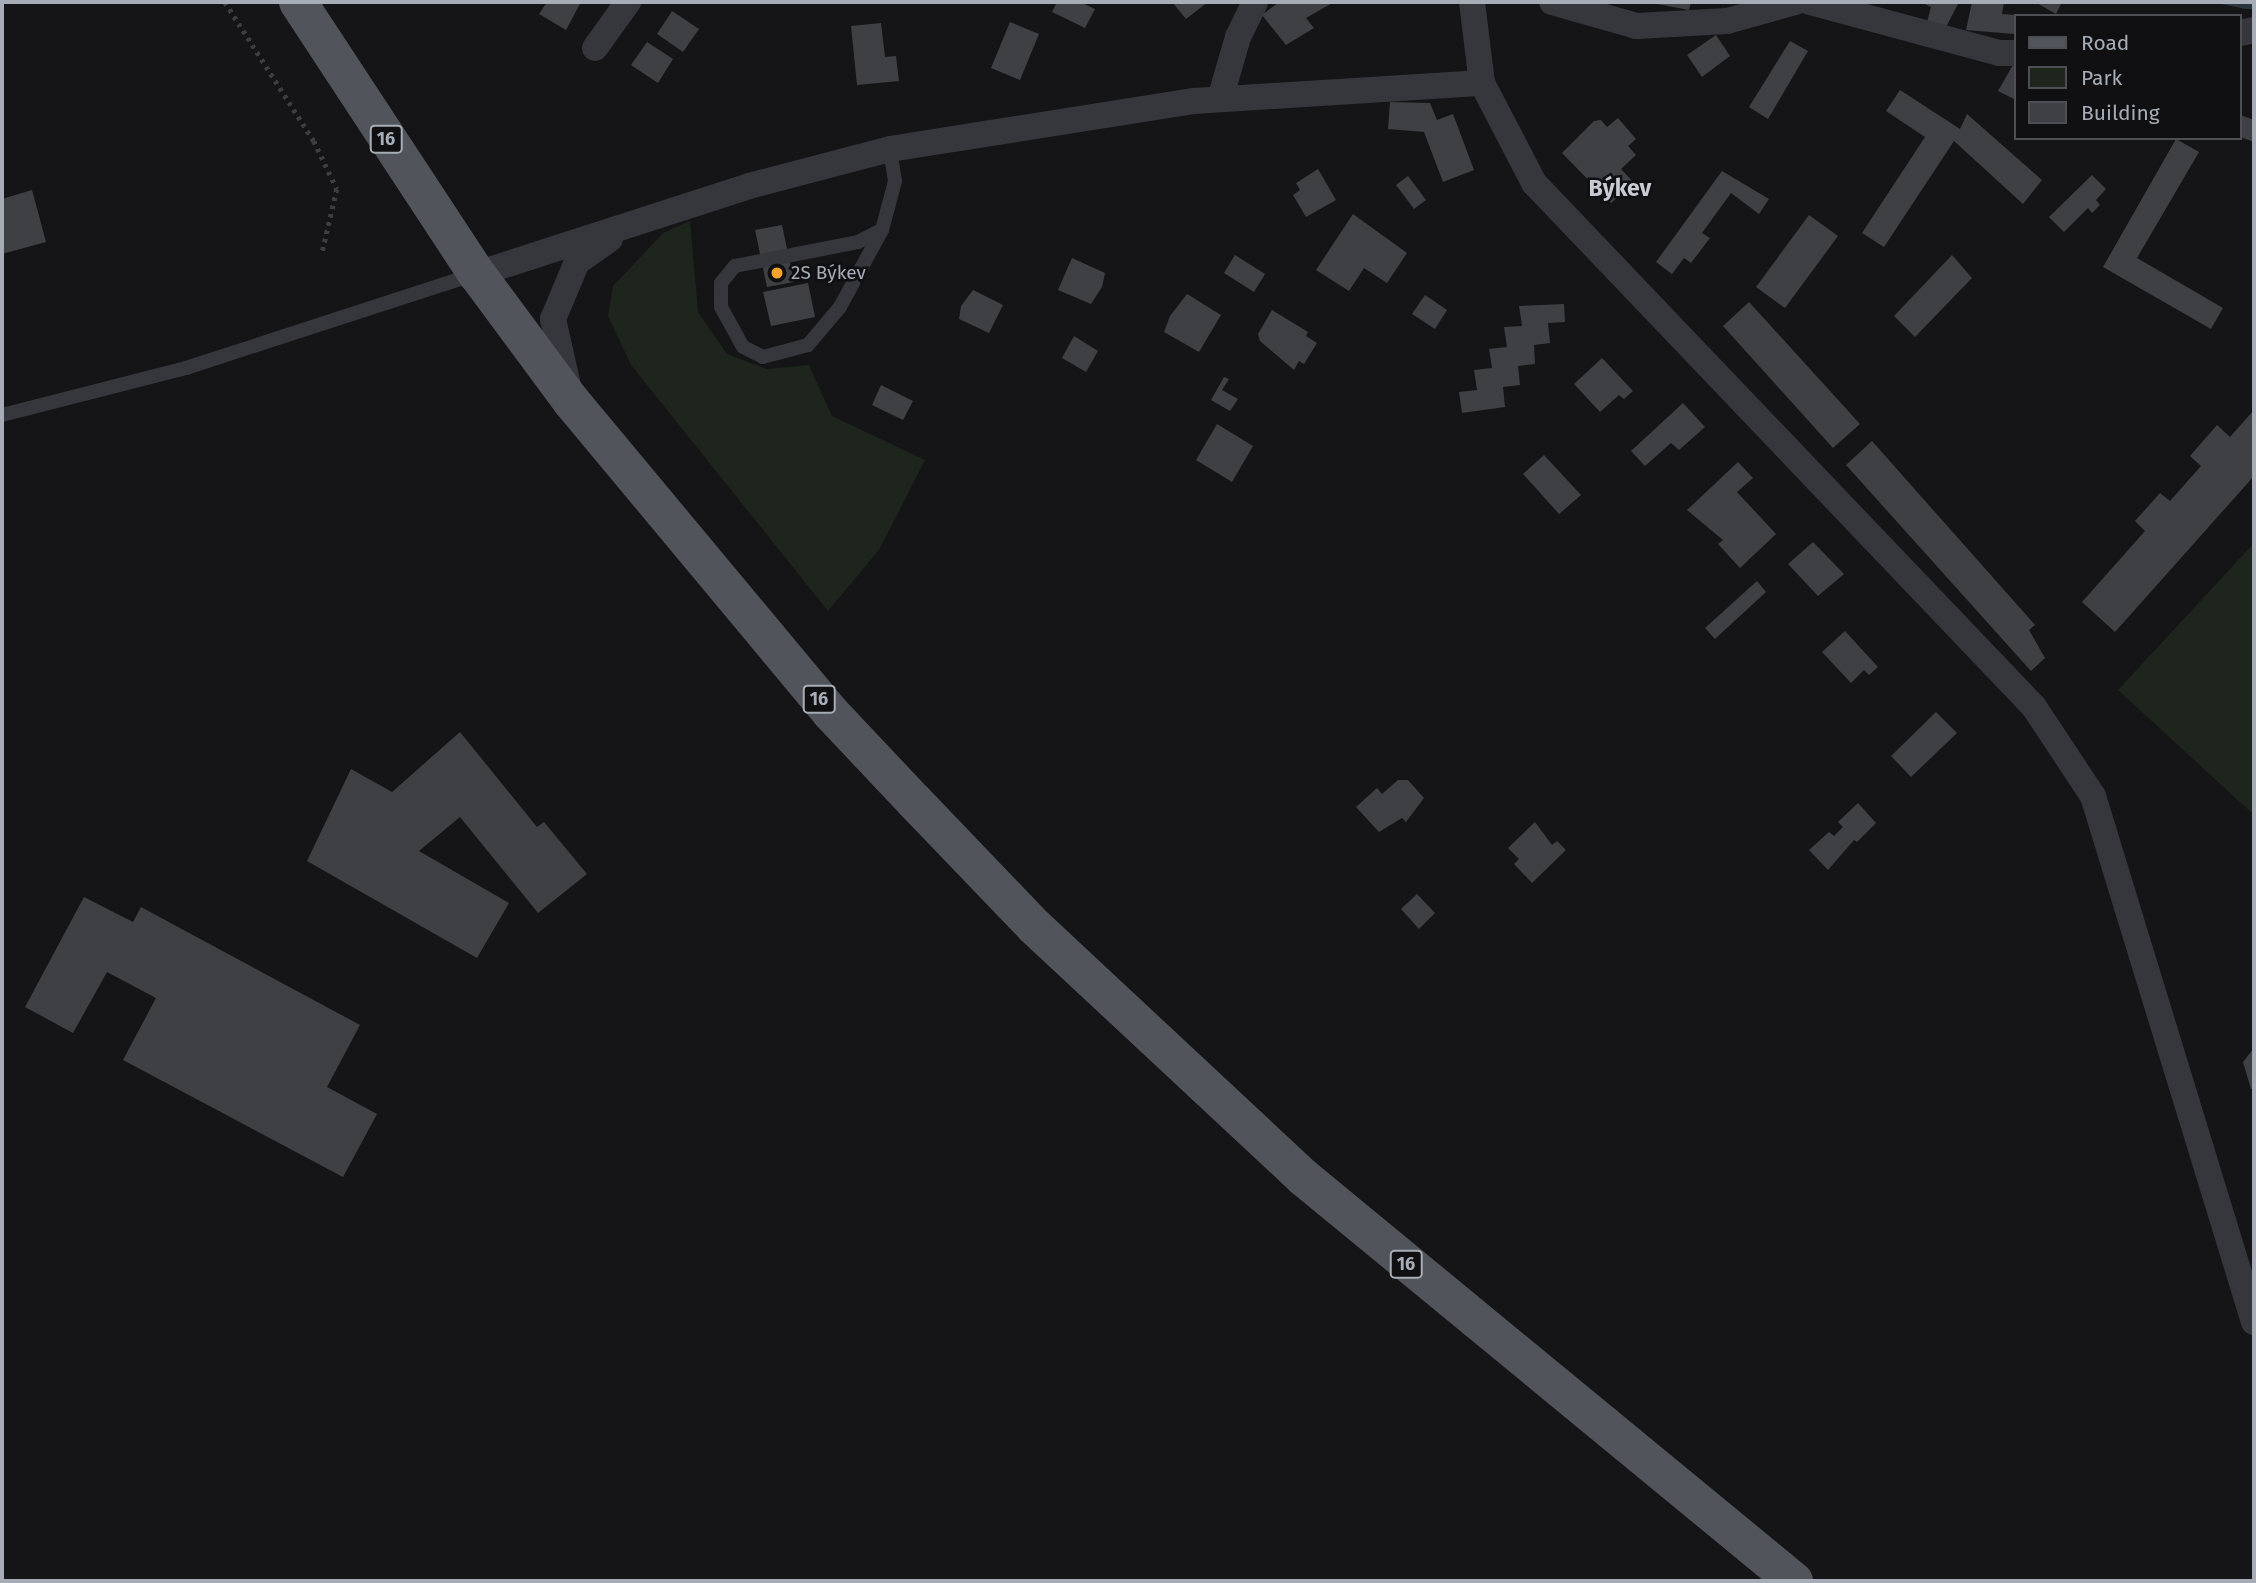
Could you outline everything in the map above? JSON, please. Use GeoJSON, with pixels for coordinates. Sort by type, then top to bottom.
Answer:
{"type":"FeatureCollection","features":[{"type":"Feature","properties":{"kind":"main road","name":"16"},"geometry":{"type":"LineString","coordinates":[[298,2],[477,274],[572,401],[831,713],[1082,972],[1313,1186],[1794,1581]]}},
{"type":"Feature","properties":{"kind":"street"},"geometry":{"type":"LineString","coordinates":[[595,48],[628,2]]}},
{"type":"Feature","properties":{"kind":"street"},"geometry":{"type":"LineString","coordinates":[[1220,99],[1238,37],[1255,2]]}},
{"type":"Feature","properties":{"kind":"street"},"geometry":{"type":"LineString","coordinates":[[1472,2],[1482,83],[1534,183],[2034,708],[2093,796],[2254,1322]]}},
{"type":"Feature","properties":{"kind":"street"},"geometry":{"type":"LineString","coordinates":[[1552,2],[1637,26],[1727,20],[1795,2]]}},
{"type":"Feature","properties":{"kind":"street"},"geometry":{"type":"LineString","coordinates":[[1810,2],[1999,53],[2014,53]]}},
{"type":"Feature","properties":{"kind":"street"},"geometry":{"type":"LineString","coordinates":[[477,274],[632,224],[890,149],[1220,99],[1482,83]]}},
{"type":"Feature","properties":{"kind":"street"},"geometry":{"type":"LineString","coordinates":[[572,401],[553,319],[577,262],[632,224]]}},
{"type":"Feature","properties":{"kind":"lane"},"geometry":{"type":"LineString","coordinates":[[882,230],[858,242],[735,266],[721,283],[721,307],[743,347],[763,357],[808,345],[840,307],[882,230],[895,181],[890,149]]}},
{"type":"Feature","properties":{"kind":"lane"},"geometry":{"type":"LineString","coordinates":[[2,415],[186,368],[477,274]]}},
{"type":"Feature","properties":{"kind":"path"},"geometry":{"type":"LineString","coordinates":[[225,2],[314,141],[337,189],[323,254]]}},
{"type":"Feature","properties":{"kind":"green space"},"geometry":{"type":"Polygon","coordinates":[[[690,221],[698,312],[727,354],[767,369],[809,365],[832,416],[925,460],[879,550],[828,611],[631,365],[608,316],[613,286],[663,233],[690,221]]]}},
{"type":"Feature","properties":{"kind":"green space"},"geometry":{"type":"Polygon","coordinates":[[[2254,543],[2254,815],[2118,690],[2254,543]]]}},
{"type":"Feature","properties":{"kind":"shaded area"},"geometry":{"type":"Polygon","coordinates":[[[2212,2],[2254,2],[2254,9],[2246,9],[2212,2]]]}},
{"type":"Feature","properties":{"kind":"building"},"geometry":{"type":"Polygon","coordinates":[[[547,2],[581,2],[566,30],[539,14],[547,2]]]}},
{"type":"Feature","properties":{"kind":"building"},"geometry":{"type":"Polygon","coordinates":[[[1057,2],[1080,2],[1095,9],[1085,28],[1052,12],[1057,2]]]}},
{"type":"Feature","properties":{"kind":"building"},"geometry":{"type":"Polygon","coordinates":[[[1172,2],[1208,2],[1186,19],[1172,2]]]}},
{"type":"Feature","properties":{"kind":"building"},"geometry":{"type":"Polygon","coordinates":[[[1279,2],[1334,2],[1306,18],[1314,28],[1286,45],[1262,15],[1279,2]]]}},
{"type":"Feature","properties":{"kind":"building"},"geometry":{"type":"Polygon","coordinates":[[[1647,2],[1691,2],[1689,10],[1647,2]]]}},
{"type":"Feature","properties":{"kind":"building"},"geometry":{"type":"Polygon","coordinates":[[[1921,2],[1959,2],[1946,27],[1927,22],[1931,7],[1921,2]]]}},
{"type":"Feature","properties":{"kind":"building"},"geometry":{"type":"Polygon","coordinates":[[[1972,2],[2004,2],[2002,14],[2014,15],[2014,34],[1966,30],[1972,2]]]}},
{"type":"Feature","properties":{"kind":"building"},"geometry":{"type":"Polygon","coordinates":[[[2035,2],[2062,2],[2056,14],[2035,2]]]}},
{"type":"Feature","properties":{"kind":"building"},"geometry":{"type":"Polygon","coordinates":[[[672,11],[699,29],[683,52],[657,34],[672,11]]]}},
{"type":"Feature","properties":{"kind":"building"},"geometry":{"type":"Polygon","coordinates":[[[1010,22],[1039,34],[1020,80],[991,68],[1010,22]]]}},
{"type":"Feature","properties":{"kind":"building"},"geometry":{"type":"Polygon","coordinates":[[[881,23],[885,57],[896,56],[899,81],[857,85],[851,26],[881,23]]]}},
{"type":"Feature","properties":{"kind":"building"},"geometry":{"type":"Polygon","coordinates":[[[1716,35],[1730,56],[1702,77],[1687,55],[1716,35]]]}},
{"type":"Feature","properties":{"kind":"building"},"geometry":{"type":"Polygon","coordinates":[[[1790,41],[1808,51],[1768,119],[1749,107],[1790,41]]]}},
{"type":"Feature","properties":{"kind":"building"},"geometry":{"type":"Polygon","coordinates":[[[647,42],[673,59],[658,83],[631,65],[647,42]]]}},
{"type":"Feature","properties":{"kind":"building"},"geometry":{"type":"Polygon","coordinates":[[[2014,63],[2014,99],[1998,91],[2014,63]]]}},
{"type":"Feature","properties":{"kind":"building"},"geometry":{"type":"Polygon","coordinates":[[[1900,90],[1960,129],[1967,114],[2042,180],[2023,204],[1954,141],[1884,247],[1862,233],[1925,137],[1886,111],[1900,90]]]}},
{"type":"Feature","properties":{"kind":"building"},"geometry":{"type":"Polygon","coordinates":[[[1390,102],[1430,103],[1437,120],[1453,114],[1474,170],[1443,182],[1424,132],[1388,129],[1390,102]]]}},
{"type":"Feature","properties":{"kind":"building"},"geometry":{"type":"Polygon","coordinates":[[[2242,116],[2254,120],[2254,142],[2242,138],[2242,116]]]}},
{"type":"Feature","properties":{"kind":"building"},"geometry":{"type":"Polygon","coordinates":[[[1618,118],[1636,139],[1628,146],[1636,155],[1621,169],[1634,183],[1611,203],[1562,153],[1594,121],[1601,120],[1607,127],[1618,118]]]}},
{"type":"Feature","properties":{"kind":"building"},"geometry":{"type":"Polygon","coordinates":[[[2175,140],[2199,152],[2137,258],[2223,308],[2211,329],[2103,267],[2175,140]]]}},
{"type":"Feature","properties":{"kind":"building"},"geometry":{"type":"Polygon","coordinates":[[[1318,169],[1336,200],[1306,217],[1293,195],[1300,190],[1296,183],[1318,169]]]}},
{"type":"Feature","properties":{"kind":"building"},"geometry":{"type":"Polygon","coordinates":[[[1722,171],[1769,199],[1759,214],[1731,193],[1702,233],[1710,238],[1691,263],[1684,258],[1672,274],[1656,262],[1722,171]]]}},
{"type":"Feature","properties":{"kind":"building"},"geometry":{"type":"Polygon","coordinates":[[[2092,175],[2106,189],[2096,200],[2100,205],[2092,213],[2088,208],[2064,232],[2049,217],[2092,175]]]}},
{"type":"Feature","properties":{"kind":"building"},"geometry":{"type":"Polygon","coordinates":[[[1408,176],[1426,200],[1414,209],[1396,185],[1408,176]]]}},
{"type":"Feature","properties":{"kind":"building"},"geometry":{"type":"Polygon","coordinates":[[[32,190],[46,242],[2,254],[2,199],[32,190]]]}},
{"type":"Feature","properties":{"kind":"building"},"geometry":{"type":"Polygon","coordinates":[[[1353,214],[1407,253],[1387,283],[1364,268],[1349,291],[1316,270],[1353,214]]]}},
{"type":"Feature","properties":{"kind":"building"},"geometry":{"type":"Polygon","coordinates":[[[1809,215],[1838,236],[1785,308],[1756,287],[1809,215]]]}},
{"type":"Feature","properties":{"kind":"building"},"geometry":{"type":"Polygon","coordinates":[[[782,225],[794,282],[767,287],[755,230],[782,225]]]}},
{"type":"Feature","properties":{"kind":"building"},"geometry":{"type":"Polygon","coordinates":[[[1235,255],[1265,274],[1254,292],[1224,273],[1235,255]]]}},
{"type":"Feature","properties":{"kind":"building"},"geometry":{"type":"Polygon","coordinates":[[[1952,255],[1972,278],[1915,337],[1894,316],[1952,255]]]}},
{"type":"Feature","properties":{"kind":"building"},"geometry":{"type":"Polygon","coordinates":[[[1072,258],[1105,273],[1102,287],[1091,304],[1058,290],[1072,258]]]}},
{"type":"Feature","properties":{"kind":"building"},"geometry":{"type":"Polygon","coordinates":[[[808,283],[815,317],[771,326],[763,292],[808,283]]]}},
{"type":"Feature","properties":{"kind":"building"},"geometry":{"type":"Polygon","coordinates":[[[973,290],[1003,305],[989,333],[959,319],[961,306],[973,290]]]}},
{"type":"Feature","properties":{"kind":"building"},"geometry":{"type":"Polygon","coordinates":[[[1187,294],[1221,315],[1199,352],[1164,332],[1170,316],[1187,294]]]}},
{"type":"Feature","properties":{"kind":"building"},"geometry":{"type":"Polygon","coordinates":[[[1425,295],[1447,310],[1435,329],[1412,314],[1425,295]]]}},
{"type":"Feature","properties":{"kind":"building"},"geometry":{"type":"Polygon","coordinates":[[[1749,302],[1860,424],[1833,448],[1723,326],[1749,302]]]}},
{"type":"Feature","properties":{"kind":"building"},"geometry":{"type":"Polygon","coordinates":[[[1564,304],[1565,322],[1548,323],[1550,343],[1534,345],[1535,364],[1518,366],[1520,385],[1503,387],[1505,407],[1462,413],[1459,392],[1477,390],[1474,370],[1492,368],[1489,349],[1507,347],[1504,327],[1522,326],[1519,306],[1564,304]]]}},
{"type":"Feature","properties":{"kind":"building"},"geometry":{"type":"Polygon","coordinates":[[[1272,310],[1308,332],[1306,336],[1317,343],[1304,364],[1299,361],[1294,370],[1260,341],[1258,334],[1272,310]]]}},
{"type":"Feature","properties":{"kind":"building"},"geometry":{"type":"Polygon","coordinates":[[[1074,336],[1098,351],[1086,372],[1062,358],[1074,336]]]}},
{"type":"Feature","properties":{"kind":"building"},"geometry":{"type":"Polygon","coordinates":[[[1602,358],[1633,391],[1624,399],[1619,395],[1600,412],[1574,384],[1602,358]]]}},
{"type":"Feature","properties":{"kind":"building"},"geometry":{"type":"Polygon","coordinates":[[[1224,377],[1229,379],[1222,390],[1238,399],[1230,411],[1211,400],[1224,377]]]}},
{"type":"Feature","properties":{"kind":"building"},"geometry":{"type":"Polygon","coordinates":[[[881,385],[913,401],[903,420],[872,405],[881,385]]]}},
{"type":"Feature","properties":{"kind":"building"},"geometry":{"type":"Polygon","coordinates":[[[1683,403],[1705,427],[1679,450],[1671,443],[1645,466],[1631,451],[1683,403]]]}},
{"type":"Feature","properties":{"kind":"building"},"geometry":{"type":"Polygon","coordinates":[[[2254,410],[2254,476],[2115,632],[2082,602],[2145,531],[2135,521],[2160,493],[2170,501],[2201,466],[2190,456],[2217,425],[2230,437],[2254,410]]]}},
{"type":"Feature","properties":{"kind":"building"},"geometry":{"type":"Polygon","coordinates":[[[1217,424],[1253,446],[1232,482],[1196,460],[1217,424]]]}},
{"type":"Feature","properties":{"kind":"building"},"geometry":{"type":"Polygon","coordinates":[[[1872,441],[2035,625],[2029,630],[2045,658],[2031,671],[1846,465],[1872,441]]]}},
{"type":"Feature","properties":{"kind":"building"},"geometry":{"type":"Polygon","coordinates":[[[1544,455],[1581,495],[1559,514],[1523,474],[1544,455]]]}},
{"type":"Feature","properties":{"kind":"building"},"geometry":{"type":"Polygon","coordinates":[[[1738,462],[1753,478],[1737,492],[1776,534],[1740,568],[1718,544],[1723,540],[1687,510],[1738,462]]]}},
{"type":"Feature","properties":{"kind":"building"},"geometry":{"type":"Polygon","coordinates":[[[1813,542],[1844,574],[1818,596],[1788,564],[1813,542]]]}},
{"type":"Feature","properties":{"kind":"building"},"geometry":{"type":"Polygon","coordinates":[[[1757,581],[1766,592],[1715,639],[1705,628],[1757,581]]]}},
{"type":"Feature","properties":{"kind":"building"},"geometry":{"type":"Polygon","coordinates":[[[1845,631],[1878,667],[1869,675],[1864,670],[1851,683],[1822,652],[1845,631]]]}},
{"type":"Feature","properties":{"kind":"building"},"geometry":{"type":"Polygon","coordinates":[[[1936,712],[1957,733],[1911,777],[1891,756],[1936,712]]]}},
{"type":"Feature","properties":{"kind":"building"},"geometry":{"type":"Polygon","coordinates":[[[460,732],[537,827],[544,822],[587,874],[538,913],[460,817],[419,851],[509,903],[477,958],[307,861],[351,769],[392,792],[460,732]]]}},
{"type":"Feature","properties":{"kind":"building"},"geometry":{"type":"Polygon","coordinates":[[[1398,780],[1408,780],[1424,798],[1406,822],[1402,818],[1379,832],[1356,807],[1377,788],[1382,794],[1398,780]]]}},
{"type":"Feature","properties":{"kind":"building"},"geometry":{"type":"Polygon","coordinates":[[[1858,803],[1876,823],[1857,842],[1854,840],[1828,870],[1809,850],[1829,832],[1834,836],[1843,827],[1838,822],[1858,803]]]}},
{"type":"Feature","properties":{"kind":"building"},"geometry":{"type":"Polygon","coordinates":[[[1535,822],[1552,845],[1557,841],[1566,850],[1532,883],[1514,864],[1519,859],[1508,848],[1535,822]]]}},
{"type":"Feature","properties":{"kind":"building"},"geometry":{"type":"Polygon","coordinates":[[[1417,894],[1435,913],[1419,929],[1401,909],[1417,894]]]}},
{"type":"Feature","properties":{"kind":"building"},"geometry":{"type":"Polygon","coordinates":[[[84,897],[133,922],[141,907],[360,1025],[327,1087],[377,1114],[343,1177],[123,1060],[156,998],[107,972],[73,1033],[25,1007],[84,897]]]}},
{"type":"Feature","properties":{"kind":"building"},"geometry":{"type":"Polygon","coordinates":[[[2254,1048],[2254,1088],[2251,1089],[2243,1062],[2254,1048]]]}},
{"type":"Feature","properties":{"kind":"place","name":"2S Býkev"},"geometry":{"type":"Point","coordinates":[777,273]}},
{"type":"Feature","properties":{"kind":"district","name":"Býkev"},"geometry":{"type":"Point","coordinates":[1620,188]}}]}
